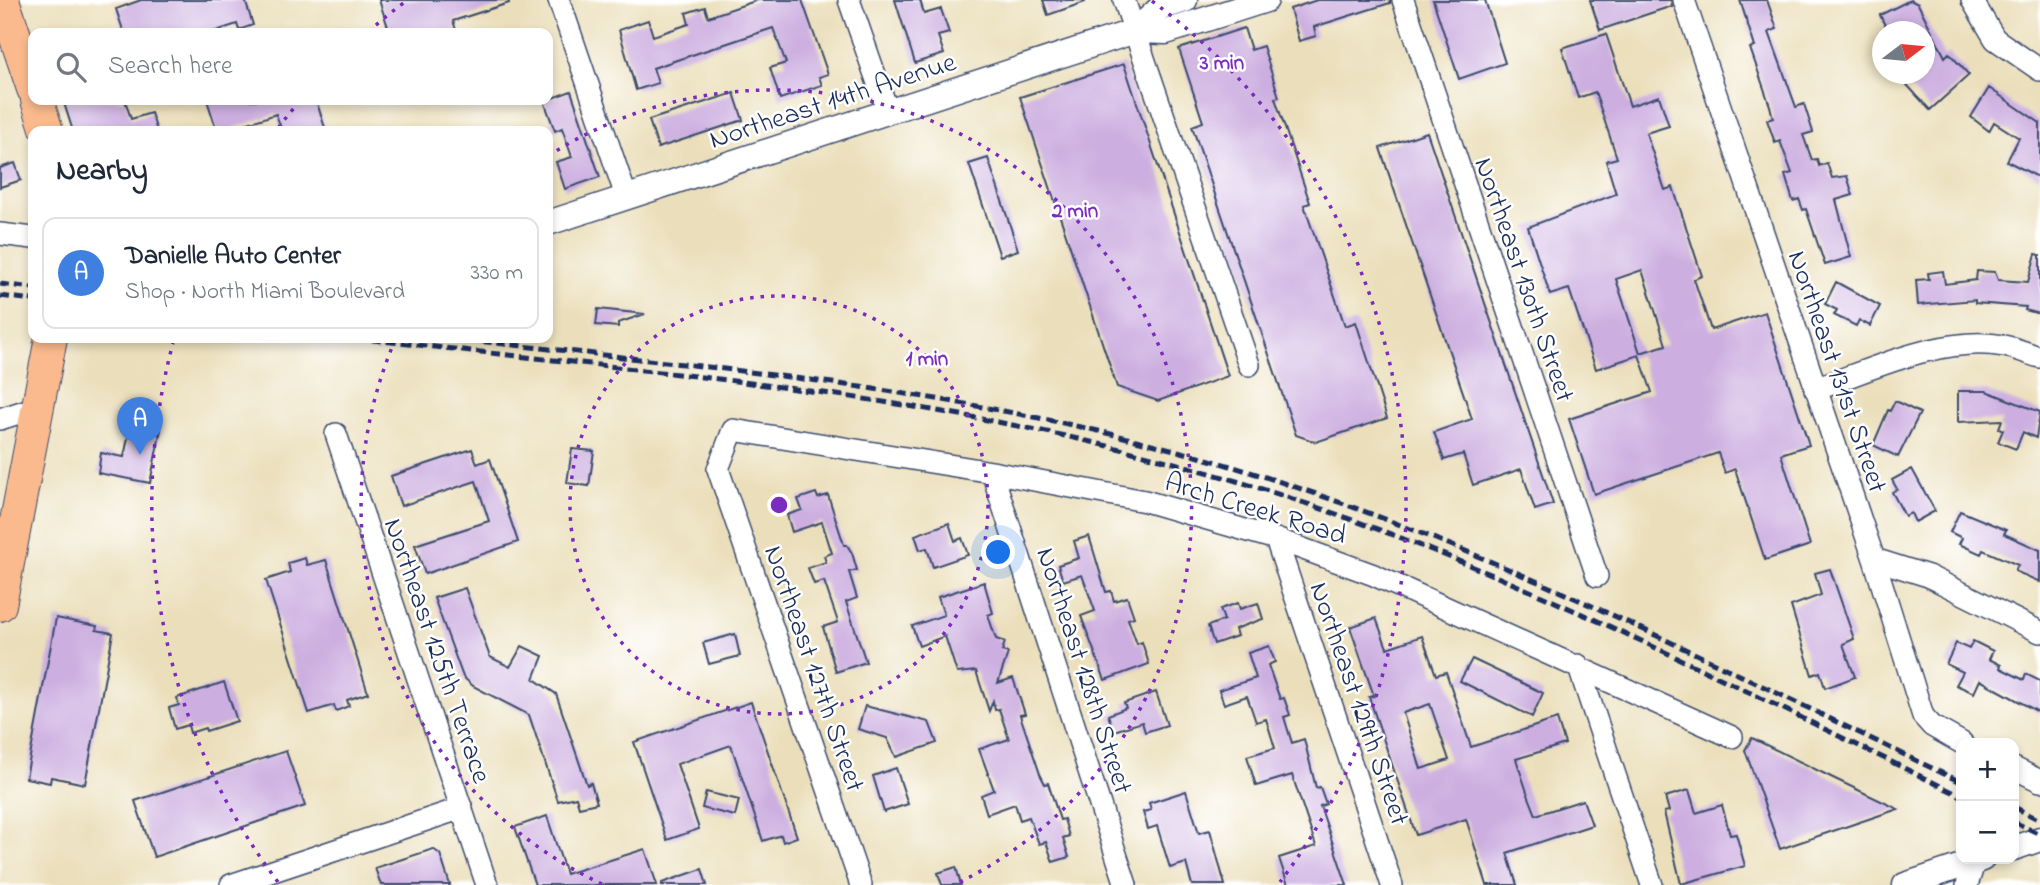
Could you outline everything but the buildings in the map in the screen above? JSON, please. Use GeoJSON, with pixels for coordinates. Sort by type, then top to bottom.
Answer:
{"type":"FeatureCollection","features":[{"type":"Feature","properties":{"kind":"main road"},"geometry":{"type":"LineString","coordinates":[[3,0],[28,74]]}},
{"type":"Feature","properties":{"kind":"main road"},"geometry":{"type":"LineString","coordinates":[[39,105],[45,126]]}},
{"type":"Feature","properties":{"kind":"main road"},"geometry":{"type":"LineString","coordinates":[[0,605],[50,343]]}},
{"type":"Feature","properties":{"kind":"street"},"geometry":{"type":"LineString","coordinates":[[558,0],[626,196]]}},
{"type":"Feature","properties":{"kind":"street"},"geometry":{"type":"LineString","coordinates":[[849,0],[888,112]]}},
{"type":"Feature","properties":{"kind":"street"},"geometry":{"type":"LineString","coordinates":[[1124,0],[1250,365]]}},
{"type":"Feature","properties":{"kind":"street","name":"Northeast 14th Avenue"},"geometry":{"type":"LineString","coordinates":[[1135,31],[1160,8],[1185,0]]}},
{"type":"Feature","properties":{"kind":"street","name":"Northeast 14th Avenue"},"geometry":{"type":"LineString","coordinates":[[553,221],[1135,31],[1166,32],[1266,0]]}},
{"type":"Feature","properties":{"kind":"street","name":"Northeast 130th Street"},"geometry":{"type":"LineString","coordinates":[[1403,0],[1597,576]]}},
{"type":"Feature","properties":{"kind":"street","name":"Northeast 131st Street"},"geometry":{"type":"LineString","coordinates":[[1684,0],[1874,559],[1923,716],[1931,726],[1956,740]]}},
{"type":"Feature","properties":{"kind":"street"},"geometry":{"type":"LineString","coordinates":[[1972,0],[1995,39],[2040,70]]}},
{"type":"Feature","properties":{"kind":"street"},"geometry":{"type":"LineString","coordinates":[[0,234],[28,237]]}},
{"type":"Feature","properties":{"kind":"street"},"geometry":{"type":"LineString","coordinates":[[1815,389],[1919,354],[1969,344],[2003,346],[2040,357]]}},
{"type":"Feature","properties":{"kind":"street"},"geometry":{"type":"LineString","coordinates":[[0,419],[37,407]]}},
{"type":"Feature","properties":{"kind":"street","name":"Arch Creek Road"},"geometry":{"type":"LineString","coordinates":[[733,430],[992,472],[1145,501],[1276,539],[1374,575],[1578,665],[1732,737]]}},
{"type":"Feature","properties":{"kind":"street","name":"Northeast 127th Street"},"geometry":{"type":"LineString","coordinates":[[733,430],[718,470],[861,885]]}},
{"type":"Feature","properties":{"kind":"street","name":"Northeast 125th Terrace"},"geometry":{"type":"LineString","coordinates":[[336,434],[487,885]]}},
{"type":"Feature","properties":{"kind":"street","name":"Northeast 128th Street"},"geometry":{"type":"LineString","coordinates":[[992,472],[1126,885]]}},
{"type":"Feature","properties":{"kind":"street","name":"Northeast 129th Street"},"geometry":{"type":"LineString","coordinates":[[1276,539],[1392,885]]}},
{"type":"Feature","properties":{"kind":"street"},"geometry":{"type":"LineString","coordinates":[[1874,559],[1928,576],[2040,632]]}},
{"type":"Feature","properties":{"kind":"street"},"geometry":{"type":"LineString","coordinates":[[1578,665],[1652,885]]}},
{"type":"Feature","properties":{"kind":"street"},"geometry":{"type":"LineString","coordinates":[[2019,770],[2040,781]]}},
{"type":"Feature","properties":{"kind":"street"},"geometry":{"type":"LineString","coordinates":[[231,885],[462,808]]}},
{"type":"Feature","properties":{"kind":"street"},"geometry":{"type":"LineString","coordinates":[[2019,846],[2040,839]]}},
{"type":"Feature","properties":{"kind":"street"},"geometry":{"type":"LineString","coordinates":[[1905,885],[1966,864]]}},
{"type":"Feature","properties":{"kind":"street"},"geometry":{"type":"LineString","coordinates":[[1967,885],[1976,864]]}},
{"type":"Feature","properties":{"kind":"railway"},"geometry":{"type":"LineString","coordinates":[[0,284],[28,287]]}},
{"type":"Feature","properties":{"kind":"railway"},"geometry":{"type":"LineString","coordinates":[[0,296],[28,299]]}},
{"type":"Feature","properties":{"kind":"railway"},"geometry":{"type":"LineString","coordinates":[[402,343],[663,372],[866,399],[967,416],[1167,461],[1271,492],[1372,527],[1473,567],[1670,654],[1956,794]]}},
{"type":"Feature","properties":{"kind":"railway"},"geometry":{"type":"LineString","coordinates":[[495,343],[755,373],[956,402],[1155,445],[1253,473],[1345,504],[1524,576],[1700,656],[1956,780]]}},
{"type":"Feature","properties":{"kind":"railway"},"geometry":{"type":"LineString","coordinates":[[2019,810],[2040,820]]}},
{"type":"Feature","properties":{"kind":"railway"},"geometry":{"type":"LineString","coordinates":[[2019,824],[2040,834]]}},
{"type":"Feature","properties":{"kind":"place","name":"Danielle Auto Center"},"geometry":{"type":"Point","coordinates":[140,455]}}]}
